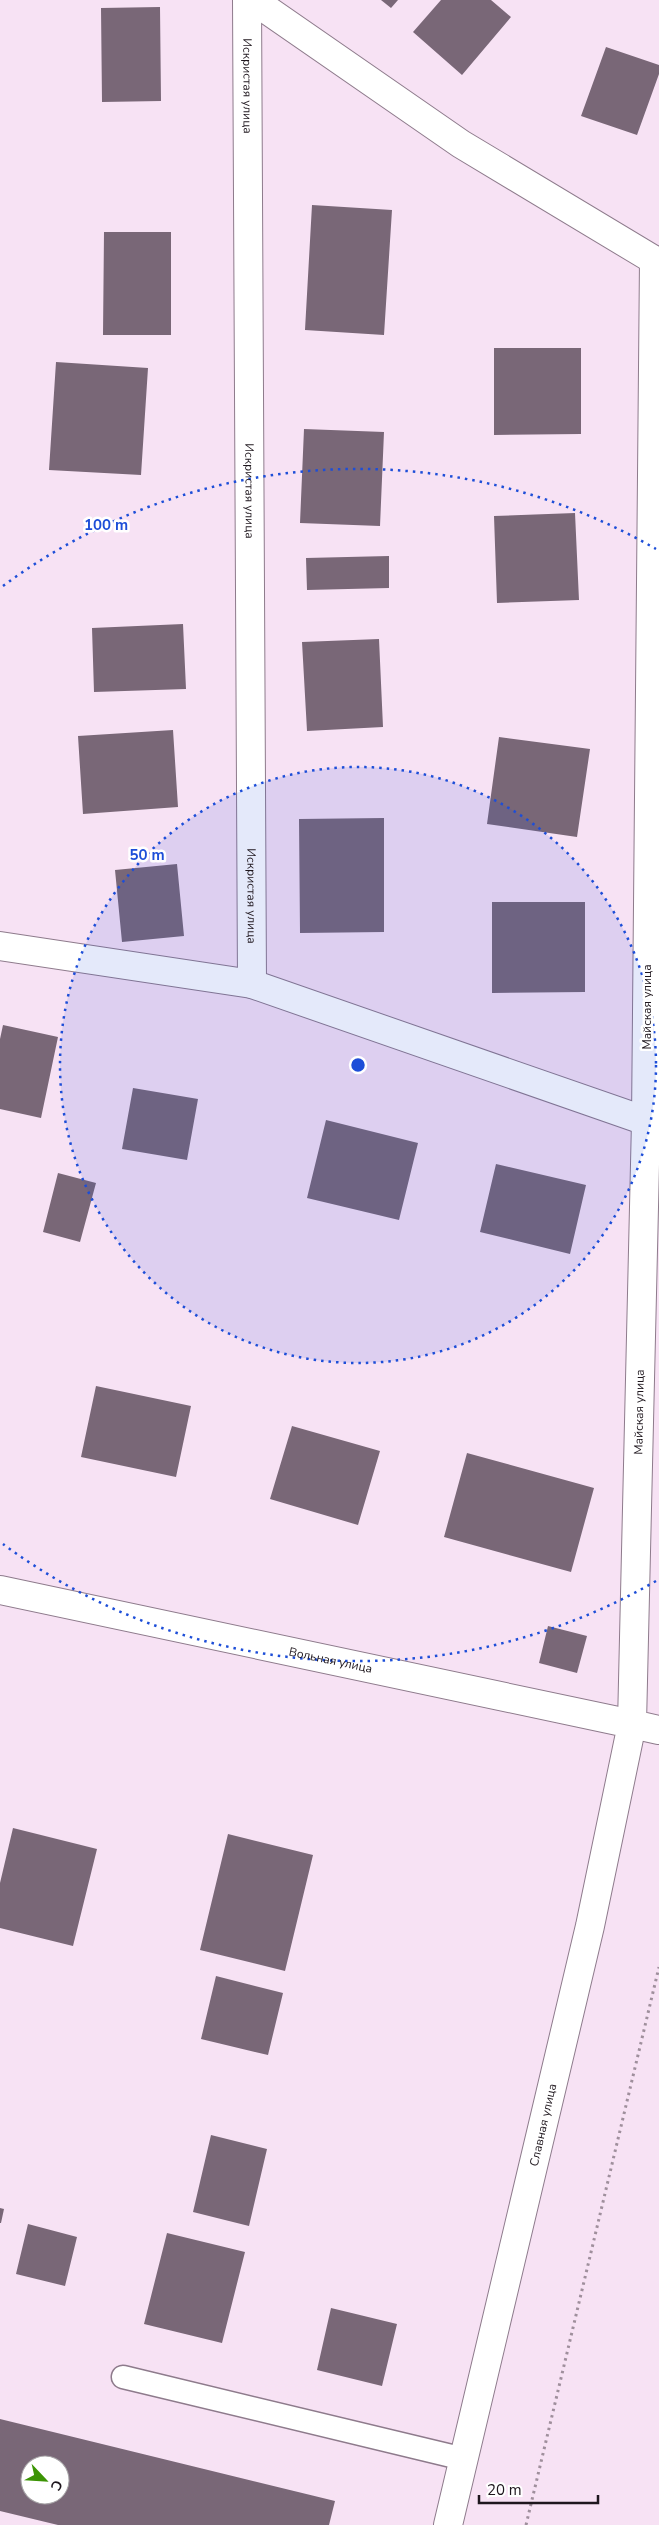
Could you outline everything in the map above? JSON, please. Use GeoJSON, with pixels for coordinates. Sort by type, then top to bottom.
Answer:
{"type":"FeatureCollection","features":[{"type":"Feature","properties":{"kind":"street","name":"Искристая улица"},"geometry":{"type":"LineString","coordinates":[[247,0],[252,984]]}},
{"type":"Feature","properties":{"kind":"street"},"geometry":{"type":"LineString","coordinates":[[254,0],[461,144],[656,260]]}},
{"type":"Feature","properties":{"kind":"street","name":"Майская улица"},"geometry":{"type":"LineString","coordinates":[[632,1724],[653,1122],[656,260]]}},
{"type":"Feature","properties":{"kind":"street"},"geometry":{"type":"LineString","coordinates":[[0,946],[252,984],[653,1122]]}},
{"type":"Feature","properties":{"kind":"street","name":"Вольная улица"},"geometry":{"type":"LineString","coordinates":[[0,1590],[659,1730]]}},
{"type":"Feature","properties":{"kind":"street","name":"Славная улица"},"geometry":{"type":"LineString","coordinates":[[448,2525],[590,1926],[632,1724]]}},
{"type":"Feature","properties":{"kind":"lane"},"geometry":{"type":"LineString","coordinates":[[123,2378],[464,2459]]}},
{"type":"Feature","properties":{"kind":"path"},"geometry":{"type":"LineString","coordinates":[[526,2525],[659,1967]]}},
{"type":"Feature","properties":{"kind":"building"},"geometry":{"type":"Polygon","coordinates":[[[381,0],[398,0],[391,8],[381,0]]]}},
{"type":"Feature","properties":{"kind":"building"},"geometry":{"type":"Polygon","coordinates":[[[441,0],[491,0],[511,17],[462,75],[413,32],[441,0]]]}},
{"type":"Feature","properties":{"kind":"building"},"geometry":{"type":"Polygon","coordinates":[[[160,7],[161,101],[102,102],[101,8],[160,7]]]}},
{"type":"Feature","properties":{"kind":"building"},"geometry":{"type":"Polygon","coordinates":[[[606,47],[659,65],[659,74],[637,135],[581,116],[606,47]]]}},
{"type":"Feature","properties":{"kind":"building"},"geometry":{"type":"Polygon","coordinates":[[[312,205],[392,210],[384,335],[305,330],[312,205]]]}},
{"type":"Feature","properties":{"kind":"building"},"geometry":{"type":"Polygon","coordinates":[[[104,232],[171,232],[171,335],[103,335],[104,232]]]}},
{"type":"Feature","properties":{"kind":"building"},"geometry":{"type":"Polygon","coordinates":[[[494,348],[581,348],[581,434],[494,435],[494,348]]]}},
{"type":"Feature","properties":{"kind":"building"},"geometry":{"type":"Polygon","coordinates":[[[56,362],[148,368],[141,475],[49,470],[56,362]]]}},
{"type":"Feature","properties":{"kind":"building"},"geometry":{"type":"Polygon","coordinates":[[[304,429],[384,432],[380,526],[300,523],[304,429]]]}},
{"type":"Feature","properties":{"kind":"building"},"geometry":{"type":"Polygon","coordinates":[[[575,513],[579,600],[497,603],[494,516],[575,513]]]}},
{"type":"Feature","properties":{"kind":"building"},"geometry":{"type":"Polygon","coordinates":[[[389,556],[389,588],[307,590],[306,558],[389,556]]]}},
{"type":"Feature","properties":{"kind":"building"},"geometry":{"type":"Polygon","coordinates":[[[183,624],[186,689],[94,692],[92,628],[183,624]]]}},
{"type":"Feature","properties":{"kind":"building"},"geometry":{"type":"Polygon","coordinates":[[[379,639],[383,727],[307,731],[302,642],[379,639]]]}},
{"type":"Feature","properties":{"kind":"building"},"geometry":{"type":"Polygon","coordinates":[[[173,730],[178,807],[83,814],[78,736],[173,730]]]}},
{"type":"Feature","properties":{"kind":"building"},"geometry":{"type":"Polygon","coordinates":[[[499,737],[590,749],[577,837],[487,824],[499,737]]]}},
{"type":"Feature","properties":{"kind":"building"},"geometry":{"type":"Polygon","coordinates":[[[384,818],[384,932],[300,933],[299,819],[384,818]]]}},
{"type":"Feature","properties":{"kind":"building"},"geometry":{"type":"Polygon","coordinates":[[[177,864],[184,936],[122,942],[115,870],[177,864]]]}},
{"type":"Feature","properties":{"kind":"building"},"geometry":{"type":"Polygon","coordinates":[[[492,902],[585,902],[585,992],[492,993],[492,902]]]}},
{"type":"Feature","properties":{"kind":"building"},"geometry":{"type":"Polygon","coordinates":[[[3,1025],[58,1037],[41,1118],[0,1109],[0,1039],[3,1025]]]}},
{"type":"Feature","properties":{"kind":"building"},"geometry":{"type":"Polygon","coordinates":[[[133,1088],[198,1099],[187,1160],[122,1149],[133,1088]]]}},
{"type":"Feature","properties":{"kind":"building"},"geometry":{"type":"Polygon","coordinates":[[[326,1120],[418,1143],[399,1220],[307,1198],[326,1120]]]}},
{"type":"Feature","properties":{"kind":"building"},"geometry":{"type":"Polygon","coordinates":[[[496,1164],[586,1185],[570,1254],[480,1232],[496,1164]]]}},
{"type":"Feature","properties":{"kind":"building"},"geometry":{"type":"Polygon","coordinates":[[[58,1173],[96,1183],[80,1242],[43,1232],[58,1173]]]}},
{"type":"Feature","properties":{"kind":"building"},"geometry":{"type":"Polygon","coordinates":[[[96,1386],[191,1406],[176,1477],[81,1457],[96,1386]]]}},
{"type":"Feature","properties":{"kind":"building"},"geometry":{"type":"Polygon","coordinates":[[[292,1426],[380,1451],[358,1525],[270,1499],[292,1426]]]}},
{"type":"Feature","properties":{"kind":"building"},"geometry":{"type":"Polygon","coordinates":[[[467,1453],[594,1488],[571,1572],[444,1537],[467,1453]]]}},
{"type":"Feature","properties":{"kind":"building"},"geometry":{"type":"Polygon","coordinates":[[[548,1626],[587,1636],[577,1673],[539,1663],[548,1626]]]}},
{"type":"Feature","properties":{"kind":"building"},"geometry":{"type":"Polygon","coordinates":[[[13,1828],[97,1849],[73,1946],[0,1928],[0,1883],[13,1828]]]}},
{"type":"Feature","properties":{"kind":"building"},"geometry":{"type":"Polygon","coordinates":[[[228,1834],[313,1855],[285,1971],[200,1950],[228,1834]]]}},
{"type":"Feature","properties":{"kind":"building"},"geometry":{"type":"Polygon","coordinates":[[[216,1976],[283,1993],[268,2055],[201,2039],[216,1976]]]}},
{"type":"Feature","properties":{"kind":"building"},"geometry":{"type":"Polygon","coordinates":[[[211,2135],[267,2149],[249,2226],[193,2212],[211,2135]]]}},
{"type":"Feature","properties":{"kind":"building"},"geometry":{"type":"Polygon","coordinates":[[[0,2208],[4,2209],[1,2223],[0,2223],[0,2208]]]}},
{"type":"Feature","properties":{"kind":"building"},"geometry":{"type":"Polygon","coordinates":[[[28,2224],[77,2237],[65,2286],[16,2274],[28,2224]]]}},
{"type":"Feature","properties":{"kind":"building"},"geometry":{"type":"Polygon","coordinates":[[[167,2233],[245,2252],[222,2343],[144,2324],[167,2233]]]}},
{"type":"Feature","properties":{"kind":"building"},"geometry":{"type":"Polygon","coordinates":[[[331,2308],[397,2324],[382,2386],[317,2370],[331,2308]]]}},
{"type":"Feature","properties":{"kind":"building"},"geometry":{"type":"Polygon","coordinates":[[[0,2419],[335,2501],[329,2525],[58,2525],[0,2511],[0,2419]]]}}]}
